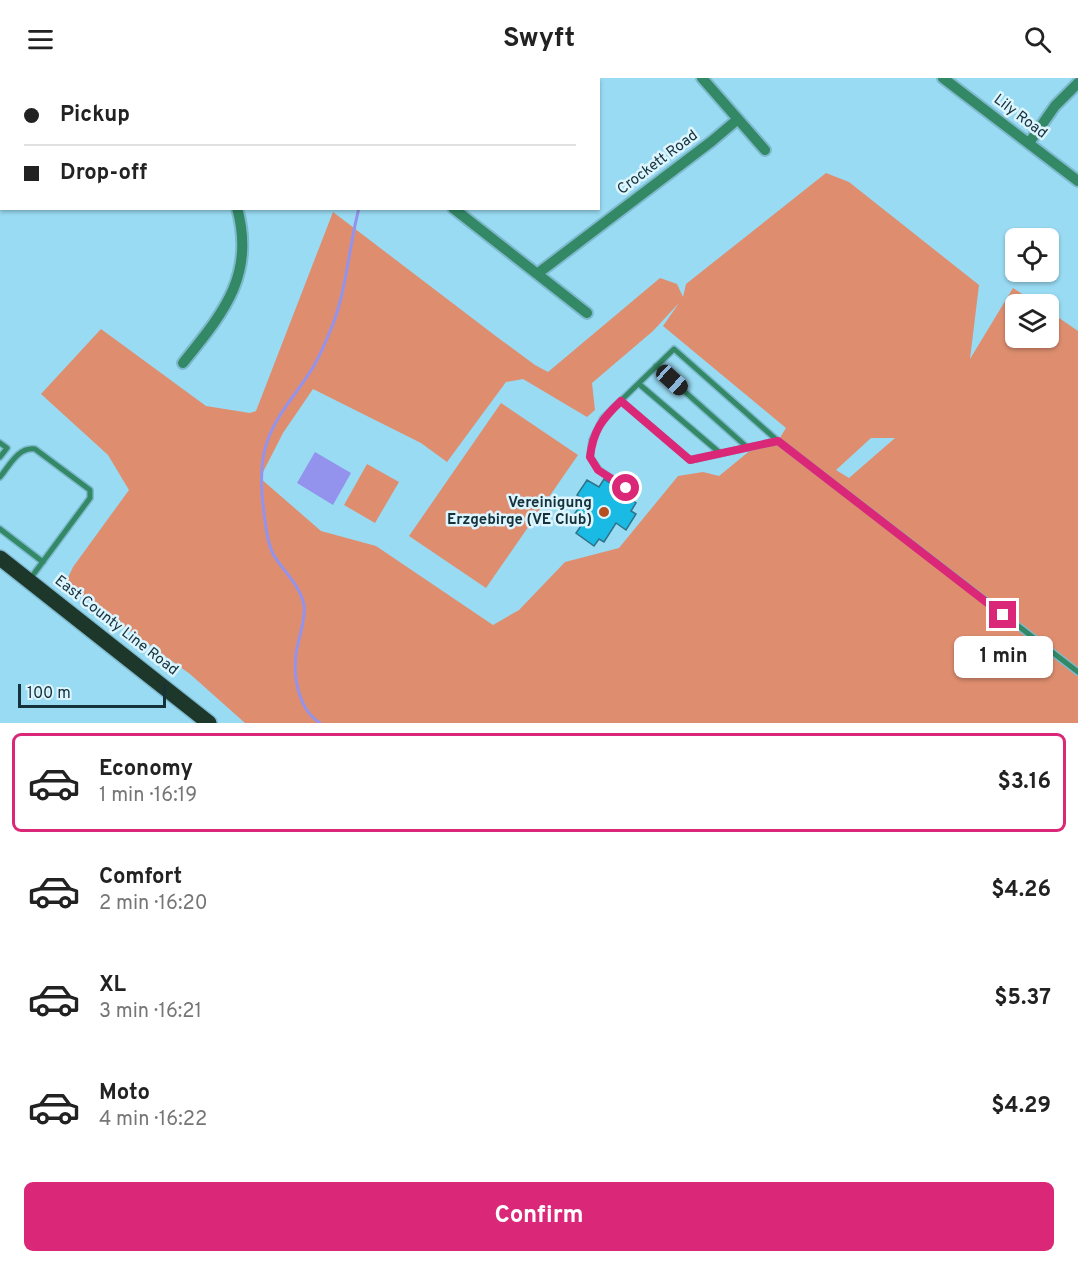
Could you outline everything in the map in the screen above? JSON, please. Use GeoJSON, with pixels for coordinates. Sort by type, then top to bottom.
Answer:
{"type":"FeatureCollection","features":[{"type":"Feature","properties":{"kind":"main road","name":"East County Line Road"},"geometry":{"type":"LineString","coordinates":[[0,558],[209,723]]}},
{"type":"Feature","properties":{"kind":"street"},"geometry":{"type":"LineString","coordinates":[[702,78],[765,150]]}},
{"type":"Feature","properties":{"kind":"street","name":"Lily Road"},"geometry":{"type":"LineString","coordinates":[[944,78],[1078,181]]}},
{"type":"Feature","properties":{"kind":"street"},"geometry":{"type":"LineString","coordinates":[[1029,143],[1055,106],[1078,83]]}},
{"type":"Feature","properties":{"kind":"street","name":"Crockett Road"},"geometry":{"type":"LineString","coordinates":[[537,274],[738,119]]}},
{"type":"Feature","properties":{"kind":"street"},"geometry":{"type":"LineString","coordinates":[[183,363],[218,318],[234,290],[239,274],[243,243],[237,210]]}},
{"type":"Feature","properties":{"kind":"street"},"geometry":{"type":"LineString","coordinates":[[456,210],[587,313]]}},
{"type":"Feature","properties":{"kind":"lane"},"geometry":{"type":"LineString","coordinates":[[626,488],[598,470],[590,457],[592,440],[603,418],[674,349],[778,441],[1078,672]]}},
{"type":"Feature","properties":{"kind":"lane"},"geometry":{"type":"LineString","coordinates":[[656,366],[748,448]]}},
{"type":"Feature","properties":{"kind":"lane"},"geometry":{"type":"LineString","coordinates":[[639,384],[720,453]]}},
{"type":"Feature","properties":{"kind":"lane"},"geometry":{"type":"LineString","coordinates":[[621,401],[690,460],[778,441]]}},
{"type":"Feature","properties":{"kind":"lane"},"geometry":{"type":"LineString","coordinates":[[0,443],[7,448],[0,457]]}},
{"type":"Feature","properties":{"kind":"lane"},"geometry":{"type":"LineString","coordinates":[[0,477],[21,451],[28,448],[35,449],[90,490],[90,498],[29,580]]}},
{"type":"Feature","properties":{"kind":"lane"},"geometry":{"type":"LineString","coordinates":[[0,529],[43,562]]}},
{"type":"Feature","properties":{"kind":"shaded area"},"geometry":{"type":"Polygon","coordinates":[[[826,173],[849,182],[979,285],[970,359],[1005,301],[1005,348],[1059,348],[1059,318],[1078,331],[1078,723],[245,723],[190,674],[65,584],[73,567],[129,490],[108,455],[41,394],[101,329],[206,406],[250,413],[256,411],[333,212],[497,337],[548,372],[660,278],[677,284],[683,297],[686,284],[826,173]],[[679,303],[653,331],[592,383],[595,410],[587,417],[523,379],[506,382],[447,462],[421,443],[313,389],[283,433],[260,478],[321,531],[376,546],[493,625],[519,610],[565,562],[619,548],[678,476],[703,472],[719,476],[763,440],[792,446],[778,441],[786,428],[663,326],[679,303]],[[871,438],[836,470],[849,478],[895,438],[871,438]]]}},
{"type":"Feature","properties":{"kind":"shaded area"},"geometry":{"type":"Polygon","coordinates":[[[1013,288],[1022,294],[1009,294],[1013,288]]]}},
{"type":"Feature","properties":{"kind":"shaded area"},"geometry":{"type":"Polygon","coordinates":[[[501,403],[578,455],[486,588],[409,536],[501,403]]]}},
{"type":"Feature","properties":{"kind":"shaded area"},"geometry":{"type":"Polygon","coordinates":[[[315,452],[351,473],[333,505],[297,483],[315,452]]]}},
{"type":"Feature","properties":{"kind":"shaded area"},"geometry":{"type":"Polygon","coordinates":[[[367,464],[399,482],[375,523],[344,505],[367,464]]]}},
{"type":"Feature","properties":{"kind":"building","name":"Vereinigung Erzgebirge (VE Club)"},"geometry":{"type":"Polygon","coordinates":[[[604,479],[624,492],[630,492],[627,496],[636,503],[631,511],[636,514],[626,530],[616,523],[604,542],[599,539],[594,546],[576,533],[581,526],[571,519],[584,500],[577,495],[587,480],[599,487],[604,479]]]}},
{"type":"Feature","properties":{"kind":"waterway"},"geometry":{"type":"LineString","coordinates":[[320,723],[307,710],[299,693],[295,663],[304,605],[299,591],[273,554],[270,545],[262,496],[262,463],[271,432],[315,364],[333,324],[342,296],[359,210]]}},
{"type":"Feature","properties":{"kind":"place","name":"Vereinigung Erzgebirge (VE Club)"},"geometry":{"type":"Point","coordinates":[604,512]}},
{"type":"Feature","properties":{"kind":"route"},"geometry":{"type":"LineString","coordinates":[[626,488],[598,470],[590,457],[592,440],[603,418],[621,401],[690,460],[778,441],[1003,615]]}}]}
